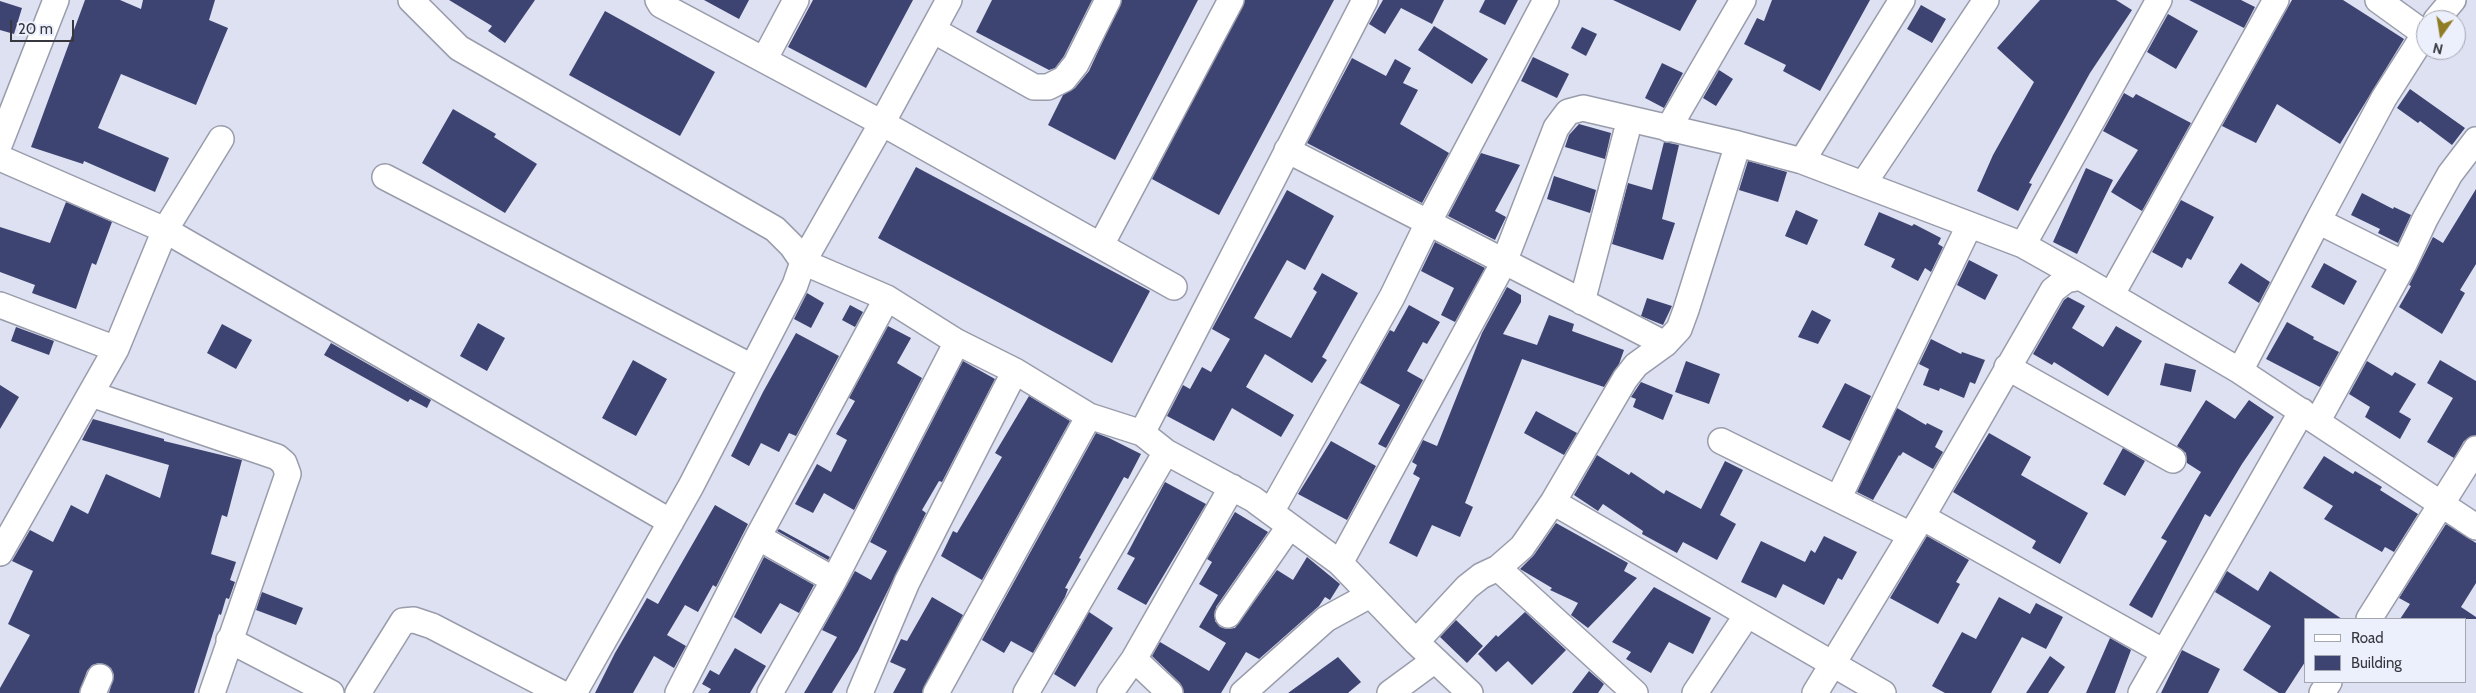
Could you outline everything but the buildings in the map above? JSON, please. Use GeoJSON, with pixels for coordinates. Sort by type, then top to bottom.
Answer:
{"type":"FeatureCollection","features":[{"type":"Feature","properties":{"kind":"street"},"geometry":{"type":"LineString","coordinates":[[0,142],[56,0]]}},
{"type":"Feature","properties":{"kind":"street"},"geometry":{"type":"LineString","coordinates":[[411,0],[459,48],[579,119],[774,229],[792,246],[803,262],[887,298],[957,342],[1015,371],[1089,416],[1142,433],[1166,452],[1232,487],[1340,563],[1416,642],[1470,693]]}},
{"type":"Feature","properties":{"kind":"street"},"geometry":{"type":"LineString","coordinates":[[658,0],[661,4],[882,123],[1174,287]]}},
{"type":"Feature","properties":{"kind":"street"},"geometry":{"type":"LineString","coordinates":[[764,60],[796,0]]}},
{"type":"Feature","properties":{"kind":"street"},"geometry":{"type":"LineString","coordinates":[[574,693],[671,522],[795,285],[803,262],[949,0]]}},
{"type":"Feature","properties":{"kind":"street"},"geometry":{"type":"LineString","coordinates":[[933,30],[1034,87],[1048,87],[1064,79],[1076,64],[1108,0]]}},
{"type":"Feature","properties":{"kind":"street"},"geometry":{"type":"LineString","coordinates":[[1101,245],[1231,0]]}},
{"type":"Feature","properties":{"kind":"street"},"geometry":{"type":"LineString","coordinates":[[1142,433],[1365,0]]}},
{"type":"Feature","properties":{"kind":"street"},"geometry":{"type":"LineString","coordinates":[[1228,616],[1280,519],[1428,223],[1546,0]]}},
{"type":"Feature","properties":{"kind":"street"},"geometry":{"type":"LineString","coordinates":[[1668,129],[1743,0]]}},
{"type":"Feature","properties":{"kind":"street"},"geometry":{"type":"LineString","coordinates":[[1802,161],[1902,0]]}},
{"type":"Feature","properties":{"kind":"street"},"geometry":{"type":"LineString","coordinates":[[1864,183],[1986,0]]}},
{"type":"Feature","properties":{"kind":"street"},"geometry":{"type":"LineString","coordinates":[[2023,245],[2159,0]]}},
{"type":"Feature","properties":{"kind":"street"},"geometry":{"type":"LineString","coordinates":[[2112,294],[2276,0]]}},
{"type":"Feature","properties":{"kind":"street"},"geometry":{"type":"LineString","coordinates":[[2378,0],[2416,22]]}},
{"type":"Feature","properties":{"kind":"street"},"geometry":{"type":"LineString","coordinates":[[2444,10],[2452,0]]}},
{"type":"Feature","properties":{"kind":"street"},"geometry":{"type":"LineString","coordinates":[[2240,371],[2384,98],[2416,49]]}},
{"type":"Feature","properties":{"kind":"street"},"geometry":{"type":"LineString","coordinates":[[1340,563],[1504,262],[1556,128],[1568,112],[1583,108],[1802,161],[2023,245],[2112,294],[2240,371],[2476,527]]}},
{"type":"Feature","properties":{"kind":"street"},"geometry":{"type":"LineString","coordinates":[[1582,302],[1630,119]]}},
{"type":"Feature","properties":{"kind":"street"},"geometry":{"type":"LineString","coordinates":[[0,553],[116,349],[165,230],[221,139]]}},
{"type":"Feature","properties":{"kind":"street"},"geometry":{"type":"LineString","coordinates":[[2141,693],[2164,652],[2404,264],[2425,219],[2450,174],[2476,140]]}},
{"type":"Feature","properties":{"kind":"street"},"geometry":{"type":"LineString","coordinates":[[1416,642],[1467,587],[1482,576],[1498,568],[1522,547],[1553,502],[1625,379],[1636,365],[1665,344],[1679,329],[1738,144]]}},
{"type":"Feature","properties":{"kind":"street"},"geometry":{"type":"LineString","coordinates":[[1287,150],[1665,344]]}},
{"type":"Feature","properties":{"kind":"street"},"geometry":{"type":"LineString","coordinates":[[0,158],[165,230],[671,522]]}},
{"type":"Feature","properties":{"kind":"street"},"geometry":{"type":"LineString","coordinates":[[385,177],[752,367]]}},
{"type":"Feature","properties":{"kind":"street"},"geometry":{"type":"LineString","coordinates":[[2318,221],[2404,264]]}},
{"type":"Feature","properties":{"kind":"street"},"geometry":{"type":"LineString","coordinates":[[1838,499],[1970,226]]}},
{"type":"Feature","properties":{"kind":"street"},"geometry":{"type":"LineString","coordinates":[[1816,693],[1917,526],[2053,290],[2066,280],[2080,277]]}},
{"type":"Feature","properties":{"kind":"street"},"geometry":{"type":"LineString","coordinates":[[678,693],[758,537],[887,298]]}},
{"type":"Feature","properties":{"kind":"street"},"geometry":{"type":"LineString","coordinates":[[0,305],[116,349]]}},
{"type":"Feature","properties":{"kind":"street"},"geometry":{"type":"LineString","coordinates":[[770,693],[834,580],[957,342]]}},
{"type":"Feature","properties":{"kind":"street"},"geometry":{"type":"LineString","coordinates":[[2007,367],[2174,460]]}},
{"type":"Feature","properties":{"kind":"street"},"geometry":{"type":"LineString","coordinates":[[860,693],[907,582],[1015,371]]}},
{"type":"Feature","properties":{"kind":"street"},"geometry":{"type":"LineString","coordinates":[[91,394],[277,457],[284,463],[288,474],[212,693]]}},
{"type":"Feature","properties":{"kind":"street"},"geometry":{"type":"LineString","coordinates":[[936,693],[1089,416]]}},
{"type":"Feature","properties":{"kind":"street"},"geometry":{"type":"LineString","coordinates":[[1722,441],[1838,499],[1917,526],[2164,652]]}},
{"type":"Feature","properties":{"kind":"street"},"geometry":{"type":"LineString","coordinates":[[2369,618],[2476,449]]}},
{"type":"Feature","properties":{"kind":"street"},"geometry":{"type":"LineString","coordinates":[[1026,693],[1166,452]]}},
{"type":"Feature","properties":{"kind":"street"},"geometry":{"type":"LineString","coordinates":[[1110,693],[1134,659],[1232,487]]}},
{"type":"Feature","properties":{"kind":"street"},"geometry":{"type":"LineString","coordinates":[[1553,502],[1883,693]]}},
{"type":"Feature","properties":{"kind":"street"},"geometry":{"type":"LineString","coordinates":[[758,537],[834,580]]}},
{"type":"Feature","properties":{"kind":"street"},"geometry":{"type":"LineString","coordinates":[[1498,568],[1635,693]]}},
{"type":"Feature","properties":{"kind":"street"},"geometry":{"type":"LineString","coordinates":[[1243,693],[1326,619],[1370,595]]}},
{"type":"Feature","properties":{"kind":"street"},"geometry":{"type":"LineString","coordinates":[[1695,693],[1747,615]]}},
{"type":"Feature","properties":{"kind":"street"},"geometry":{"type":"LineString","coordinates":[[358,693],[403,621],[414,620],[432,626],[561,693]]}},
{"type":"Feature","properties":{"kind":"street"},"geometry":{"type":"LineString","coordinates":[[229,640],[331,693]]}},
{"type":"Feature","properties":{"kind":"street"},"geometry":{"type":"LineString","coordinates":[[1134,659],[1170,693]]}},
{"type":"Feature","properties":{"kind":"street"},"geometry":{"type":"LineString","coordinates":[[1390,693],[1435,660]]}}]}
